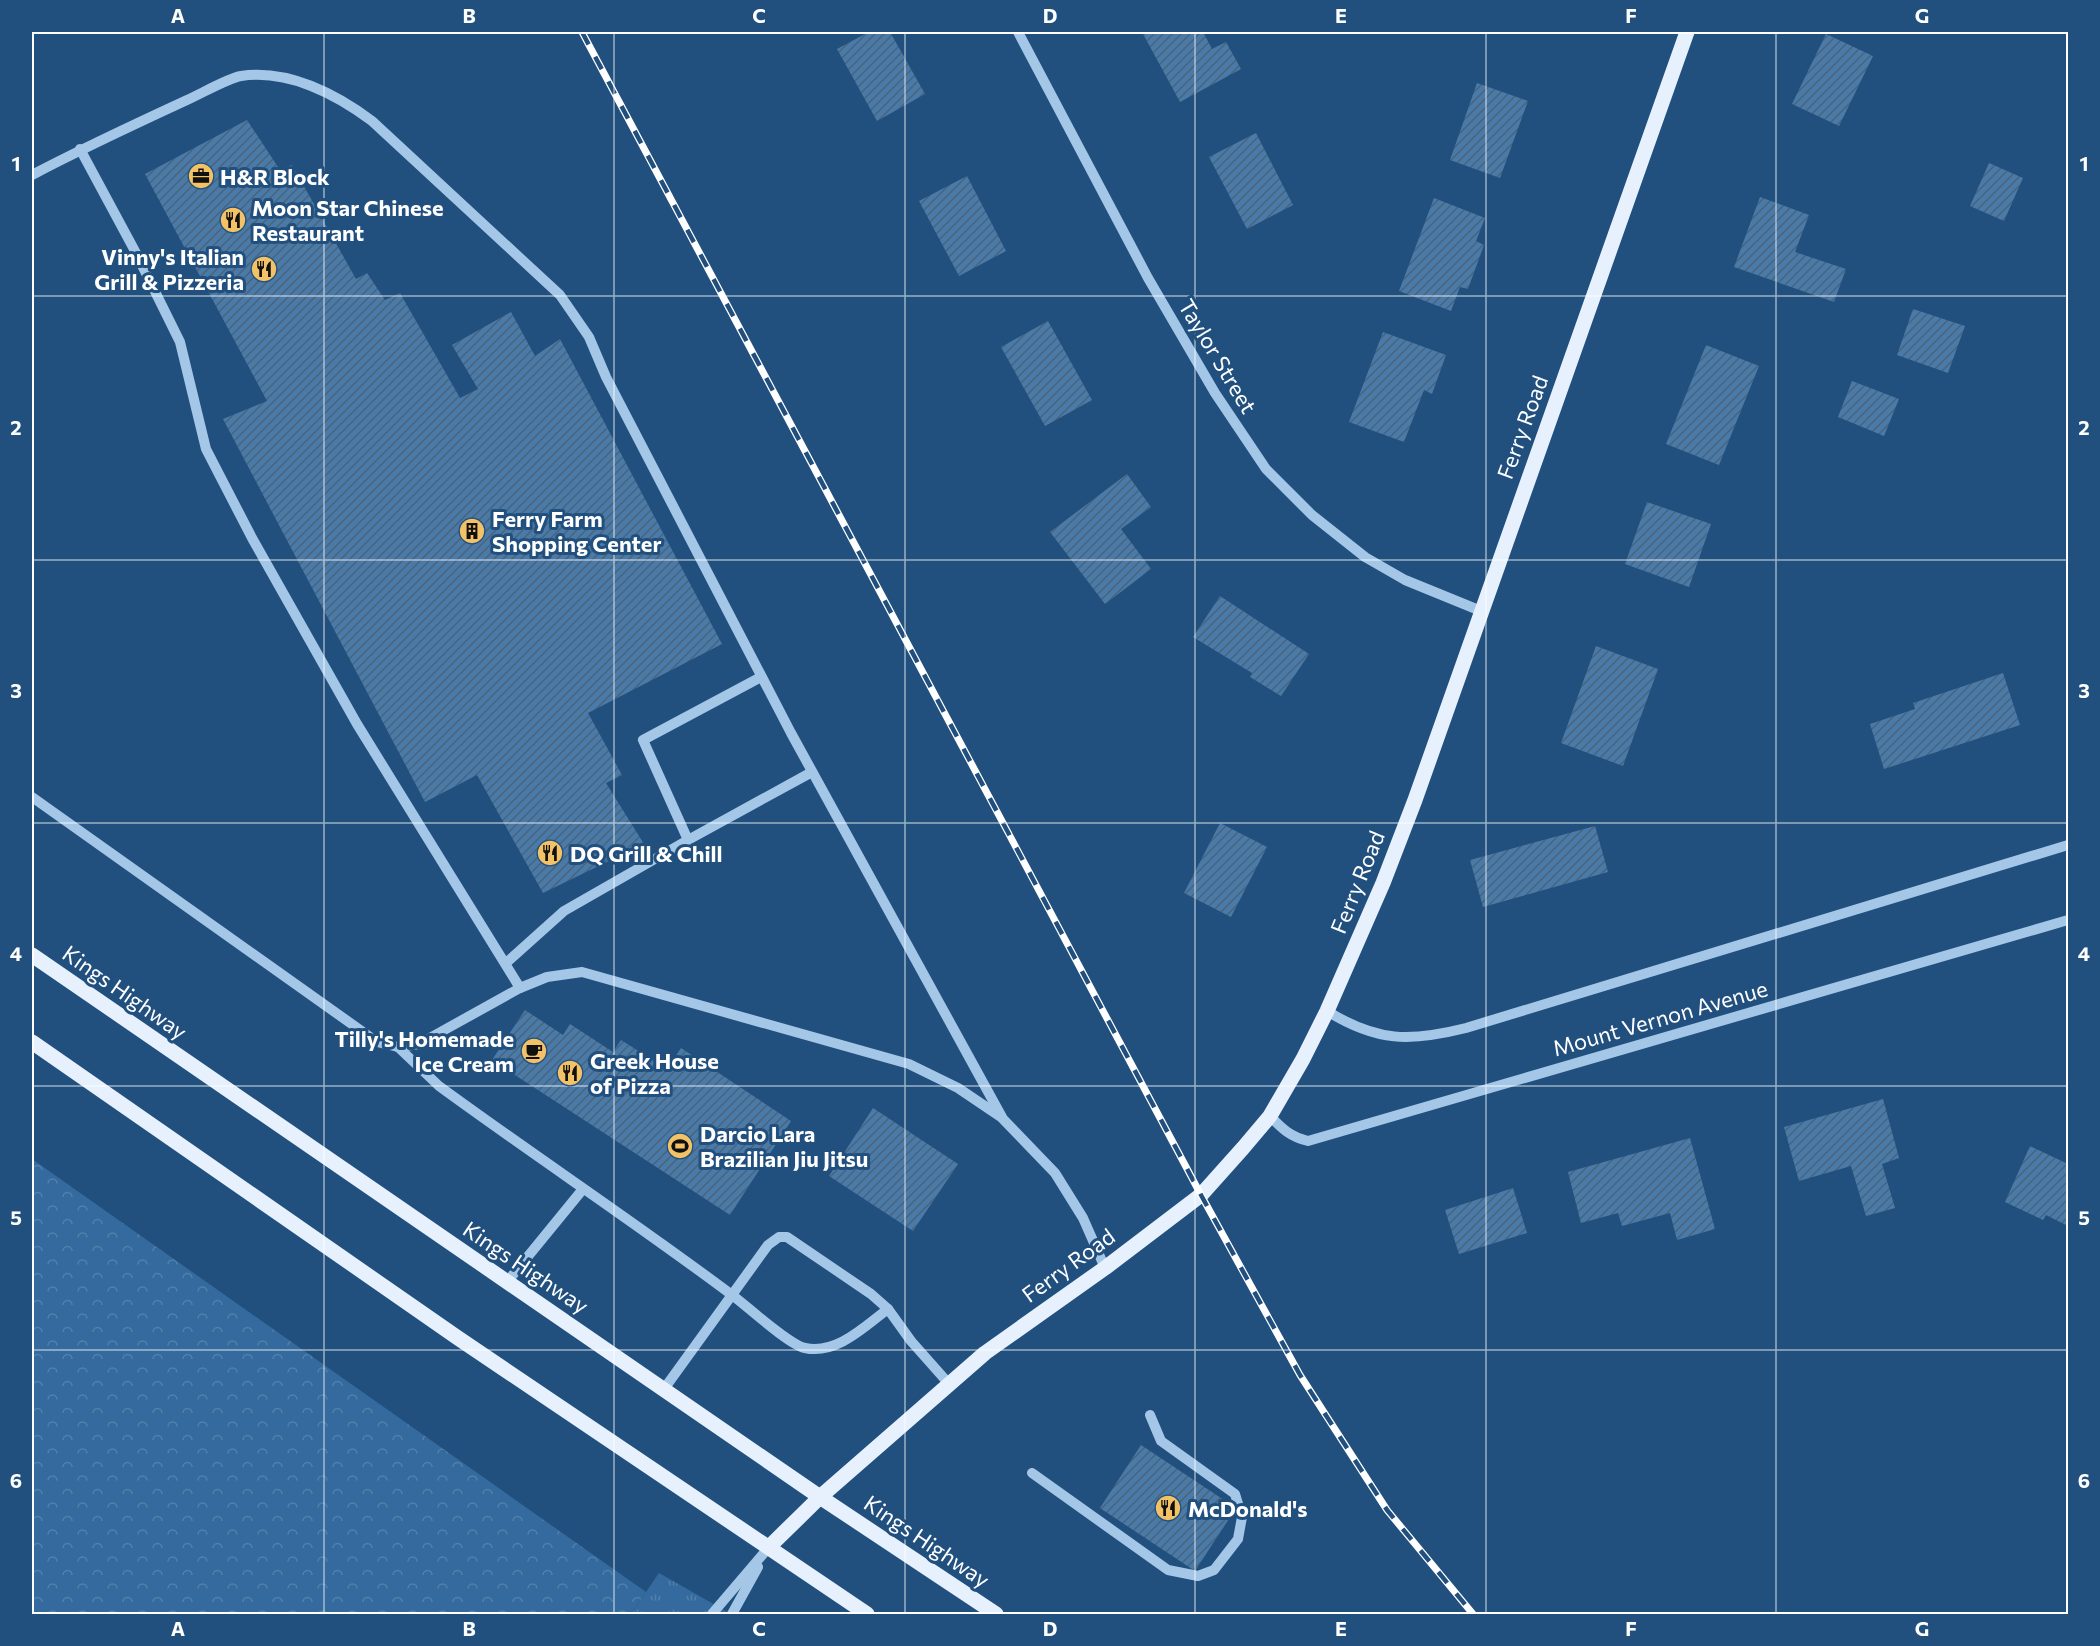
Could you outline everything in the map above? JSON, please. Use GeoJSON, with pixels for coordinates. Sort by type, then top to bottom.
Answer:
{"type":"FeatureCollection","features":[{"type":"Feature","properties":{"kind":"main road","name":"Ferry Road"},"geometry":{"type":"LineString","coordinates":[[769,1547],[820,1497],[985,1353],[1105,1268],[1201,1195],[1270,1116],[1303,1059],[1327,1011],[1387,873],[1687,32]]}},
{"type":"Feature","properties":{"kind":"main road","name":"Kings Highway"},"geometry":{"type":"LineString","coordinates":[[32,955],[820,1497],[996,1614]]}},
{"type":"Feature","properties":{"kind":"main road"},"geometry":{"type":"LineString","coordinates":[[32,1042],[458,1338],[867,1614]]}},
{"type":"Feature","properties":{"kind":"street","name":"Taylor Street"},"geometry":{"type":"LineString","coordinates":[[1018,32],[1148,278],[1215,393],[1266,469],[1312,515],[1365,557],[1406,580],[1481,610]]}},
{"type":"Feature","properties":{"kind":"street"},"geometry":{"type":"LineString","coordinates":[[32,175],[80,149],[240,76],[275,76],[312,85],[347,102],[372,121],[560,295],[589,337],[606,377],[761,677],[1003,1119]]}},
{"type":"Feature","properties":{"kind":"street"},"geometry":{"type":"LineString","coordinates":[[80,149],[180,342],[206,449],[247,528],[357,724],[520,988]]}},
{"type":"Feature","properties":{"kind":"street"},"geometry":{"type":"LineString","coordinates":[[687,840],[643,740],[761,677]]}},
{"type":"Feature","properties":{"kind":"street"},"geometry":{"type":"LineString","coordinates":[[506,963],[564,911],[812,772]]}},
{"type":"Feature","properties":{"kind":"street"},"geometry":{"type":"LineString","coordinates":[[32,797],[377,1042],[398,1047],[419,1044],[520,988],[547,977],[582,972],[909,1064],[958,1088],[1003,1119],[1055,1173],[1083,1218],[1105,1268]]}},
{"type":"Feature","properties":{"kind":"street","name":"Mount Vernon Avenue"},"geometry":{"type":"LineString","coordinates":[[1327,1011],[1345,1022],[1378,1034],[1398,1038],[1436,1036],[1466,1029],[2068,845]]}},
{"type":"Feature","properties":{"kind":"street","name":"Mount Vernon Avenue"},"geometry":{"type":"LineString","coordinates":[[1270,1116],[1284,1131],[1296,1138],[1308,1140],[2068,920]]}},
{"type":"Feature","properties":{"kind":"street"},"geometry":{"type":"LineString","coordinates":[[398,1047],[439,1086],[732,1295],[788,1339],[804,1348],[825,1348],[843,1342],[888,1309]]}},
{"type":"Feature","properties":{"kind":"street"},"geometry":{"type":"LineString","coordinates":[[507,1282],[583,1189]]}},
{"type":"Feature","properties":{"kind":"street"},"geometry":{"type":"LineString","coordinates":[[664,1389],[768,1245],[778,1237],[787,1237],[871,1294],[888,1309],[911,1341],[950,1384]]}},
{"type":"Feature","properties":{"kind":"street"},"geometry":{"type":"LineString","coordinates":[[1032,1473],[1168,1570],[1198,1576],[1214,1570],[1238,1539],[1242,1517],[1235,1494],[1161,1441],[1150,1414]]}},
{"type":"Feature","properties":{"kind":"street"},"geometry":{"type":"LineString","coordinates":[[712,1614],[769,1547]]}},
{"type":"Feature","properties":{"kind":"street"},"geometry":{"type":"LineString","coordinates":[[732,1614],[769,1547]]}},
{"type":"Feature","properties":{"kind":"green space"},"geometry":{"type":"Polygon","coordinates":[[[32,1159],[646,1592],[631,1614],[32,1614],[32,1159]]]}},
{"type":"Feature","properties":{"kind":"green space"},"geometry":{"type":"Polygon","coordinates":[[[659,1573],[731,1614],[631,1614],[659,1573]]]}},
{"type":"Feature","properties":{"kind":"building"},"geometry":{"type":"Polygon","coordinates":[[[869,32],[890,32],[925,94],[877,121],[837,49],[869,32]]]}},
{"type":"Feature","properties":{"kind":"building"},"geometry":{"type":"Polygon","coordinates":[[[1142,32],[1203,32],[1212,49],[1226,42],[1241,69],[1180,102],[1142,32]]]}},
{"type":"Feature","properties":{"kind":"building"},"geometry":{"type":"Polygon","coordinates":[[[1826,34],[1873,56],[1839,126],[1792,104],[1826,34]]]}},
{"type":"Feature","properties":{"kind":"building"},"geometry":{"type":"Polygon","coordinates":[[[1477,83],[1528,101],[1500,178],[1450,160],[1477,83]]]}},
{"type":"Feature","properties":{"kind":"building","name":"Ferry Farm Shopping Center"},"geometry":{"type":"Polygon","coordinates":[[[247,120],[280,170],[292,165],[356,279],[367,273],[385,300],[400,293],[460,398],[478,389],[452,345],[511,312],[535,356],[560,339],[722,644],[588,713],[622,775],[606,783],[644,844],[543,893],[477,775],[425,802],[223,419],[267,401],[145,174],[247,120]]]}},
{"type":"Feature","properties":{"kind":"building"},"geometry":{"type":"Polygon","coordinates":[[[1256,133],[1293,205],[1247,229],[1209,157],[1256,133]]]}},
{"type":"Feature","properties":{"kind":"building"},"geometry":{"type":"Polygon","coordinates":[[[1989,163],[2023,178],[2004,221],[1970,206],[1989,163]]]}},
{"type":"Feature","properties":{"kind":"building"},"geometry":{"type":"Polygon","coordinates":[[[967,176],[1006,251],[959,276],[919,201],[967,176]]]}},
{"type":"Feature","properties":{"kind":"building"},"geometry":{"type":"Polygon","coordinates":[[[1760,197],[1809,215],[1795,252],[1846,269],[1834,302],[1734,267],[1760,197]]]}},
{"type":"Feature","properties":{"kind":"building"},"geometry":{"type":"Polygon","coordinates":[[[1434,198],[1485,218],[1476,241],[1484,245],[1468,289],[1460,287],[1451,311],[1399,291],[1434,198]]]}},
{"type":"Feature","properties":{"kind":"building"},"geometry":{"type":"Polygon","coordinates":[[[1913,309],[1965,326],[1948,373],[1897,355],[1913,309]]]}},
{"type":"Feature","properties":{"kind":"building"},"geometry":{"type":"Polygon","coordinates":[[[1048,321],[1092,400],[1045,426],[1001,347],[1048,321]]]}},
{"type":"Feature","properties":{"kind":"building"},"geometry":{"type":"Polygon","coordinates":[[[1383,332],[1446,355],[1432,394],[1424,390],[1404,442],[1349,422],[1383,332]]]}},
{"type":"Feature","properties":{"kind":"building"},"geometry":{"type":"Polygon","coordinates":[[[1706,345],[1759,366],[1719,465],[1666,444],[1706,345]]]}},
{"type":"Feature","properties":{"kind":"building"},"geometry":{"type":"Polygon","coordinates":[[[1852,381],[1899,399],[1884,436],[1838,417],[1852,381]]]}},
{"type":"Feature","properties":{"kind":"building"},"geometry":{"type":"Polygon","coordinates":[[[1127,474],[1151,507],[1121,529],[1151,569],[1105,604],[1050,532],[1127,474]]]}},
{"type":"Feature","properties":{"kind":"building"},"geometry":{"type":"Polygon","coordinates":[[[1647,502],[1711,524],[1689,587],[1625,564],[1647,502]]]}},
{"type":"Feature","properties":{"kind":"building"},"geometry":{"type":"Polygon","coordinates":[[[1220,596],[1309,654],[1281,696],[1250,677],[1252,673],[1193,637],[1220,596]]]}},
{"type":"Feature","properties":{"kind":"building"},"geometry":{"type":"Polygon","coordinates":[[[1596,646],[1658,669],[1623,766],[1561,743],[1596,646]]]}},
{"type":"Feature","properties":{"kind":"building"},"geometry":{"type":"Polygon","coordinates":[[[2003,673],[2020,725],[1884,769],[1870,724],[1915,709],[1913,703],[2003,673]]]}},
{"type":"Feature","properties":{"kind":"building"},"geometry":{"type":"Polygon","coordinates":[[[1220,823],[1267,847],[1231,917],[1184,893],[1220,823]]]}},
{"type":"Feature","properties":{"kind":"building"},"geometry":{"type":"Polygon","coordinates":[[[1595,826],[1608,872],[1483,907],[1470,860],[1595,826]]]}},
{"type":"Feature","properties":{"kind":"building"},"geometry":{"type":"Polygon","coordinates":[[[525,1010],[563,1035],[570,1024],[613,1052],[621,1040],[667,1069],[681,1048],[791,1121],[730,1215],[492,1060],[525,1010]]]}},
{"type":"Feature","properties":{"kind":"building"},"geometry":{"type":"Polygon","coordinates":[[[1883,1099],[1899,1158],[1882,1164],[1895,1208],[1866,1216],[1851,1166],[1799,1181],[1784,1127],[1883,1099]]]}},
{"type":"Feature","properties":{"kind":"building"},"geometry":{"type":"Polygon","coordinates":[[[873,1108],[958,1164],[913,1231],[829,1176],[873,1108]]]}},
{"type":"Feature","properties":{"kind":"building"},"geometry":{"type":"Polygon","coordinates":[[[1690,1138],[1715,1229],[1677,1240],[1670,1213],[1622,1226],[1618,1213],[1581,1223],[1568,1172],[1690,1138]]]}},
{"type":"Feature","properties":{"kind":"building"},"geometry":{"type":"Polygon","coordinates":[[[2030,1146],[2068,1164],[2068,1226],[2046,1215],[2043,1220],[2005,1202],[2030,1146]]]}},
{"type":"Feature","properties":{"kind":"building"},"geometry":{"type":"Polygon","coordinates":[[[1513,1188],[1527,1233],[1459,1254],[1445,1210],[1513,1188]]]}},
{"type":"Feature","properties":{"kind":"building","name":"McDonald's"},"geometry":{"type":"Polygon","coordinates":[[[1141,1445],[1236,1508],[1195,1571],[1100,1508],[1141,1445]]]}},
{"type":"Feature","properties":{"kind":"railway"},"geometry":{"type":"LineString","coordinates":[[582,32],[1201,1195],[1300,1375],[1387,1510],[1473,1614]]}},
{"type":"Feature","properties":{"kind":"place","name":"H&R Block"},"geometry":{"type":"Point","coordinates":[201,176]}},
{"type":"Feature","properties":{"kind":"place","name":"Moon Star Chinese Restaurant"},"geometry":{"type":"Point","coordinates":[233,220]}},
{"type":"Feature","properties":{"kind":"place","name":"Vinny's Italian Grill & Pizzeria"},"geometry":{"type":"Point","coordinates":[264,269]}},
{"type":"Feature","properties":{"kind":"place","name":"Ferry Farm Shopping Center"},"geometry":{"type":"Point","coordinates":[472,531]}},
{"type":"Feature","properties":{"kind":"place","name":"DQ Grill & Chill"},"geometry":{"type":"Point","coordinates":[550,853]}},
{"type":"Feature","properties":{"kind":"place","name":"Tilly's Homemade Ice Cream"},"geometry":{"type":"Point","coordinates":[534,1051]}},
{"type":"Feature","properties":{"kind":"place","name":"Greek House of Pizza"},"geometry":{"type":"Point","coordinates":[570,1073]}},
{"type":"Feature","properties":{"kind":"place","name":"Darcio Lara Brazilian Jiu Jitsu"},"geometry":{"type":"Point","coordinates":[680,1146]}},
{"type":"Feature","properties":{"kind":"place","name":"McDonald's"},"geometry":{"type":"Point","coordinates":[1168,1508]}}]}
